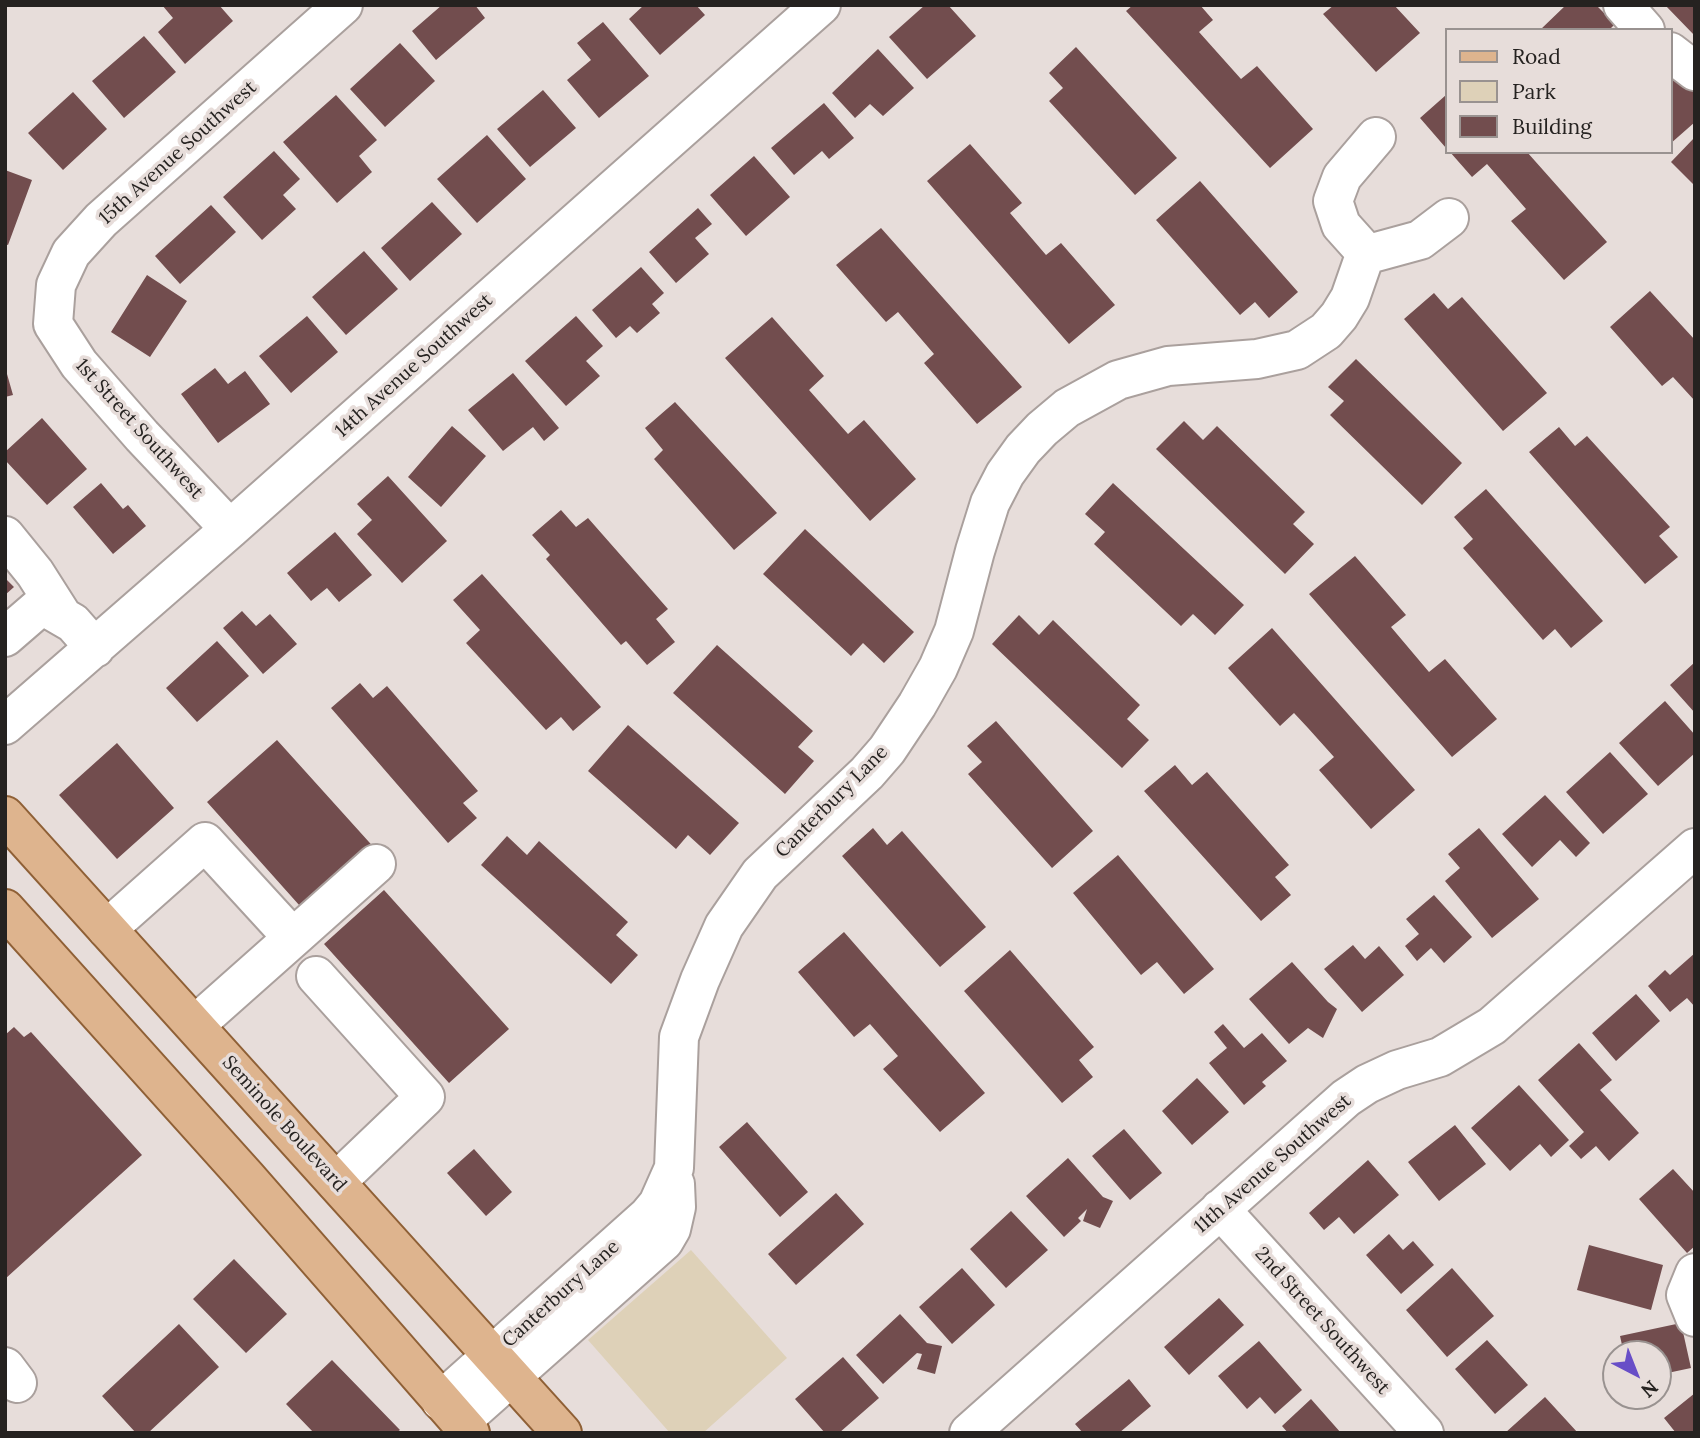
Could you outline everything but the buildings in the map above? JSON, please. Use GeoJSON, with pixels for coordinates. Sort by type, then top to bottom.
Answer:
{"type":"FeatureCollection","features":[{"type":"Feature","properties":{"kind":"main road","name":"Seminole Boulevard"},"geometry":{"type":"LineString","coordinates":[[5,816],[562,1433]]}},
{"type":"Feature","properties":{"kind":"main road"},"geometry":{"type":"LineString","coordinates":[[5,909],[239,1168],[457,1419]]}},
{"type":"Feature","properties":{"kind":"street","name":"15th Avenue Southwest"},"geometry":{"type":"LineString","coordinates":[[53,324],[56,285],[71,253],[101,220],[343,5]]}},
{"type":"Feature","properties":{"kind":"street","name":"14th Avenue Southwest"},"geometry":{"type":"LineString","coordinates":[[7,721],[95,648],[821,5]]}},
{"type":"Feature","properties":{"kind":"street"},"geometry":{"type":"LineString","coordinates":[[1623,5],[1643,28]]}},
{"type":"Feature","properties":{"kind":"street"},"geometry":{"type":"LineString","coordinates":[[1672,54],[1695,71]]}},
{"type":"Feature","properties":{"kind":"street"},"geometry":{"type":"LineString","coordinates":[[1376,137],[1342,177],[1333,201],[1341,225],[1367,254],[1420,240],[1450,218]]}},
{"type":"Feature","properties":{"kind":"street","name":"Canterbury Lane"},"geometry":{"type":"LineString","coordinates":[[457,1419],[502,1366],[664,1241],[671,1228],[676,1207],[674,1168],[679,1037],[724,926],[760,874],[867,773],[887,750],[917,705],[938,668],[954,631],[990,503],[1005,474],[1023,449],[1067,408],[1118,380],[1168,366],[1257,359],[1297,350],[1326,331],[1339,316],[1350,298],[1367,254]]}},
{"type":"Feature","properties":{"kind":"street","name":"1st Street Southwest"},"geometry":{"type":"LineString","coordinates":[[53,324],[88,374],[230,529]]}},
{"type":"Feature","properties":{"kind":"street"},"geometry":{"type":"LineString","coordinates":[[5,536],[35,573],[52,611],[73,622],[95,648]]}},
{"type":"Feature","properties":{"kind":"street"},"geometry":{"type":"LineString","coordinates":[[5,637],[52,611]]}},
{"type":"Feature","properties":{"kind":"street"},"geometry":{"type":"LineString","coordinates":[[107,929],[205,842],[293,938]]}},
{"type":"Feature","properties":{"kind":"street","name":"11th Avenue Southwest"},"geometry":{"type":"LineString","coordinates":[[985,1428],[1220,1209],[1325,1116],[1367,1084],[1397,1070],[1440,1057],[1492,1026],[1695,848]]}},
{"type":"Feature","properties":{"kind":"street"},"geometry":{"type":"LineString","coordinates":[[195,1026],[376,863]]}},
{"type":"Feature","properties":{"kind":"street"},"geometry":{"type":"LineString","coordinates":[[316,976],[425,1097],[336,1182]]}},
{"type":"Feature","properties":{"kind":"street","name":"2nd Street Southwest"},"geometry":{"type":"LineString","coordinates":[[1220,1209],[1424,1433]]}},
{"type":"Feature","properties":{"kind":"street"},"geometry":{"type":"LineString","coordinates":[[1695,1273],[1686,1295],[1695,1317]]}},
{"type":"Feature","properties":{"kind":"green space"},"geometry":{"type":"Polygon","coordinates":[[[691,1250],[787,1358],[703,1433],[670,1433],[588,1340],[691,1250]]]}}]}
